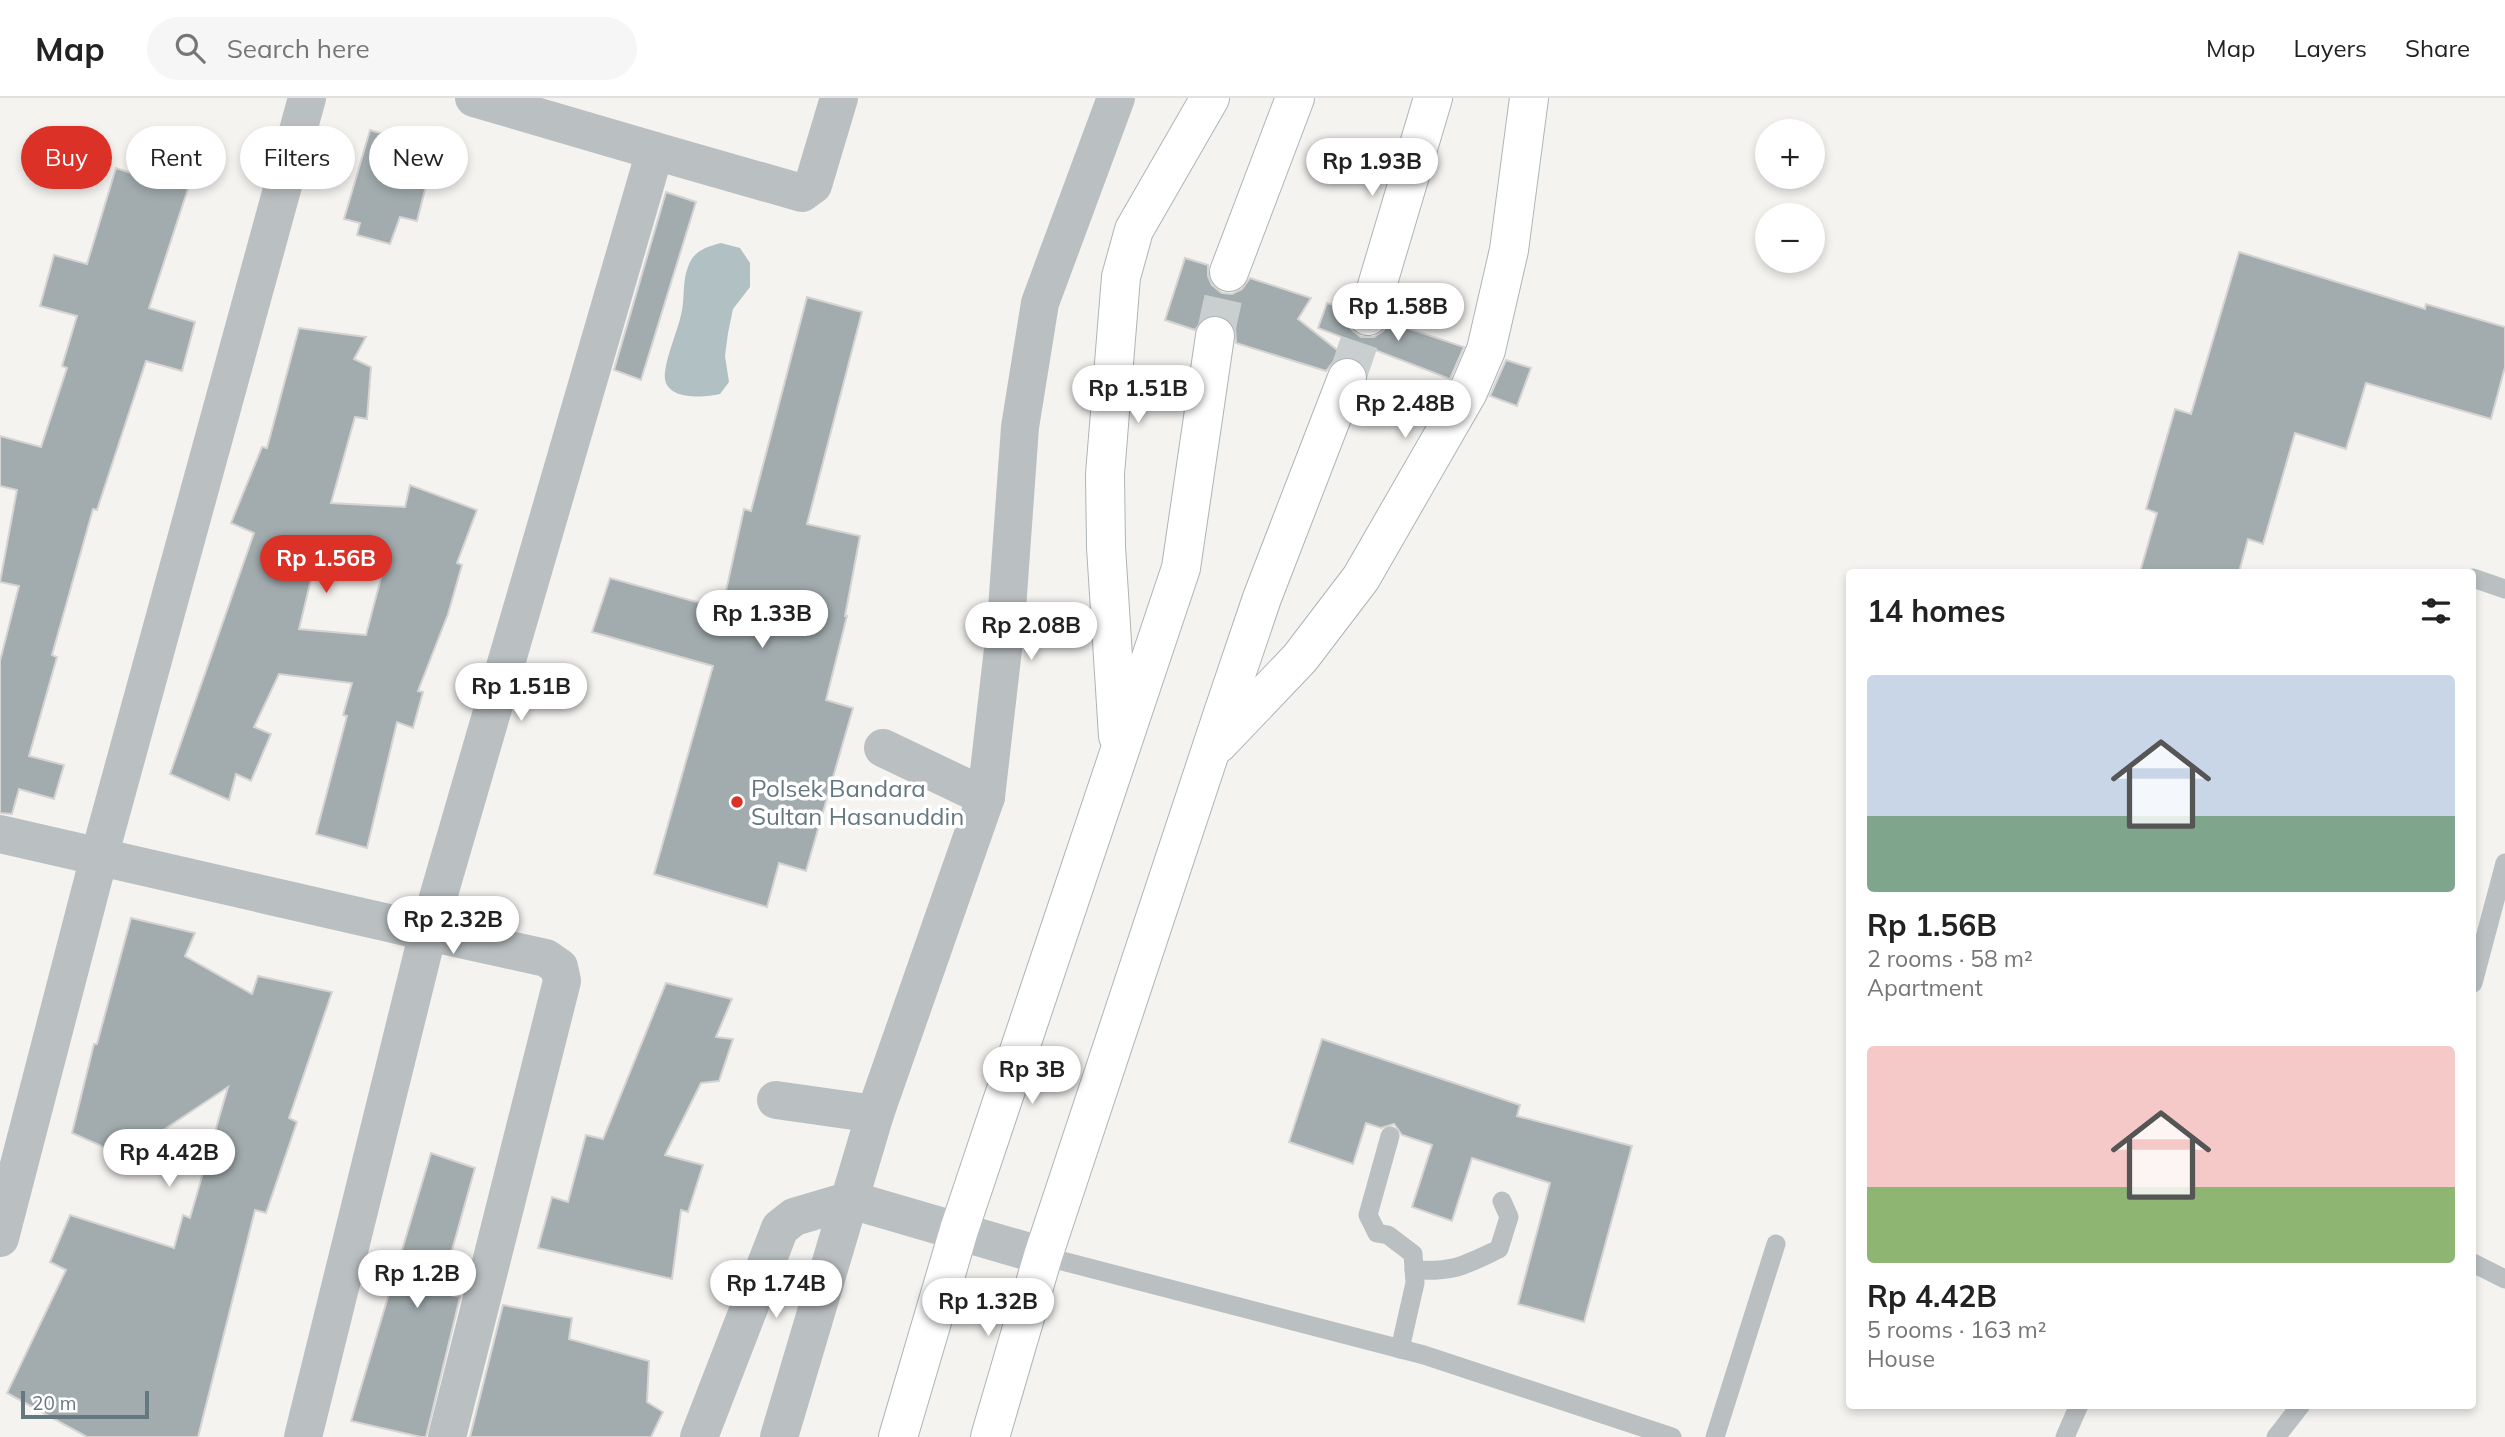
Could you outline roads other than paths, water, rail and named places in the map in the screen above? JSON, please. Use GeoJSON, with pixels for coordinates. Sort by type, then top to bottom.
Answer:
{"type":"FeatureCollection","features":[{"type":"Feature","properties":{"kind":"main road"},"geometry":{"type":"LineString","coordinates":[[1119,760],[1106,547],[1105,474],[1121,277],[1134,230],[1210,98]]}},
{"type":"Feature","properties":{"kind":"main road"},"geometry":{"type":"LineString","coordinates":[[1229,272],[1295,98]]}},
{"type":"Feature","properties":{"kind":"main road"},"geometry":{"type":"LineString","coordinates":[[1368,316],[1433,98]]}},
{"type":"Feature","properties":{"kind":"main road"},"geometry":{"type":"LineString","coordinates":[[1211,750],[1300,659],[1361,578],[1468,391],[1486,349],[1509,250],[1529,98]]}},
{"type":"Feature","properties":{"kind":"main road"},"geometry":{"type":"LineString","coordinates":[[898,1437],[959,1230],[1119,760],[1181,568],[1215,336]]}},
{"type":"Feature","properties":{"kind":"main road"},"geometry":{"type":"LineString","coordinates":[[990,1437],[1042,1256],[1262,598],[1347,378]]}},
{"type":"Feature","properties":{"kind":"street"},"geometry":{"type":"LineString","coordinates":[[0,1238],[99,857],[307,98]]}},
{"type":"Feature","properties":{"kind":"street"},"geometry":{"type":"LineString","coordinates":[[474,98],[802,193],[813,185],[839,98]]}},
{"type":"Feature","properties":{"kind":"street"},"geometry":{"type":"LineString","coordinates":[[779,1437],[875,1114],[986,797],[1006,623],[1020,427],[1040,303],[1116,98]]}},
{"type":"Feature","properties":{"kind":"street"},"geometry":{"type":"LineString","coordinates":[[303,1437],[428,932],[655,151]]}},
{"type":"Feature","properties":{"kind":"street"},"geometry":{"type":"LineString","coordinates":[[883,748],[986,797]]}},
{"type":"Feature","properties":{"kind":"street"},"geometry":{"type":"LineString","coordinates":[[0,834],[546,958],[559,967],[562,981],[447,1437]]}},
{"type":"Feature","properties":{"kind":"street"},"geometry":{"type":"LineString","coordinates":[[776,1100],[875,1114]]}},
{"type":"Feature","properties":{"kind":"street"},"geometry":{"type":"LineString","coordinates":[[698,1437],[780,1228],[794,1217],[851,1200],[1042,1256]]}},
{"type":"Feature","properties":{"kind":"lane"},"geometry":{"type":"LineString","coordinates":[[2476,579],[2505,589]]}},
{"type":"Feature","properties":{"kind":"lane"},"geometry":{"type":"LineString","coordinates":[[2477,951],[2505,863]]}},
{"type":"Feature","properties":{"kind":"lane"},"geometry":{"type":"LineString","coordinates":[[1390,1136],[1368,1215],[1377,1233],[1388,1235],[1413,1254],[1415,1283],[1400,1349]]}},
{"type":"Feature","properties":{"kind":"lane"},"geometry":{"type":"LineString","coordinates":[[1414,1270],[1446,1272],[1499,1249],[1509,1217],[1502,1201]]}},
{"type":"Feature","properties":{"kind":"lane"},"geometry":{"type":"LineString","coordinates":[[1714,1437],[1776,1244]]}},
{"type":"Feature","properties":{"kind":"lane"},"geometry":{"type":"LineString","coordinates":[[1042,1256],[1194,1293],[1400,1349],[1672,1437]]}},
{"type":"Feature","properties":{"kind":"lane"},"geometry":{"type":"LineString","coordinates":[[2476,1264],[2505,1279]]}},
{"type":"Feature","properties":{"kind":"lane"},"geometry":{"type":"LineString","coordinates":[[2065,1437],[2077,1409]]}},
{"type":"Feature","properties":{"kind":"lane"},"geometry":{"type":"LineString","coordinates":[[2276,1437],[2298,1409]]}},
{"type":"Feature","properties":{"kind":"tunnel"},"geometry":{"type":"LineString","coordinates":[[1215,336],[1229,272]]}},
{"type":"Feature","properties":{"kind":"tunnel"},"geometry":{"type":"LineString","coordinates":[[1347,378],[1368,316]]}},
{"type":"Feature","properties":{"kind":"place","name":"Polsek Bandara Sultan Hasanuddin"},"geometry":{"type":"Point","coordinates":[737,802]}}]}
